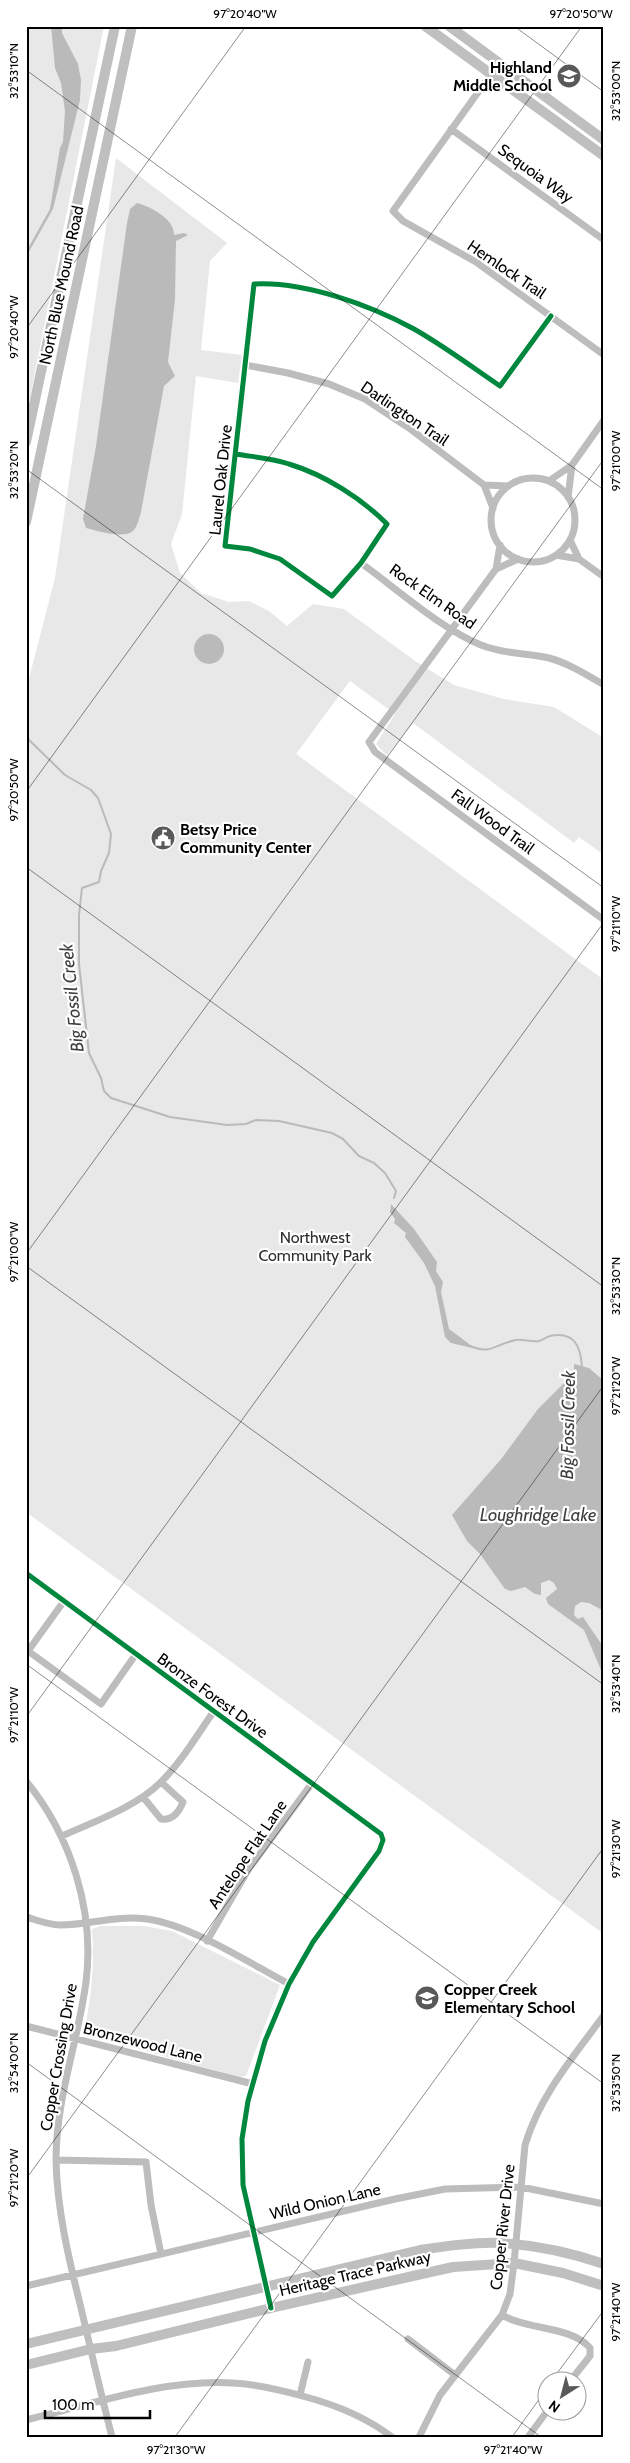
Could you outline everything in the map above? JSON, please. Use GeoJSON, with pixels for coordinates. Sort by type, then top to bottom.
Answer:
{"type":"FeatureCollection","features":[{"type":"Feature","properties":{"kind":"main road","name":"North Blue Mound Road"},"geometry":{"type":"LineString","coordinates":[[26,442],[115,26]]}},
{"type":"Feature","properties":{"kind":"main road","name":"North Blue Mound Road"},"geometry":{"type":"LineString","coordinates":[[26,522],[132,26]]}},
{"type":"Feature","properties":{"kind":"main road"},"geometry":{"type":"LineString","coordinates":[[425,26],[604,156]]}},
{"type":"Feature","properties":{"kind":"main road"},"geometry":{"type":"LineString","coordinates":[[433,26],[454,40],[459,41],[464,37]]}},
{"type":"Feature","properties":{"kind":"main road"},"geometry":{"type":"LineString","coordinates":[[449,26],[600,137],[588,144]]}},
{"type":"Feature","properties":{"kind":"main road"},"geometry":{"type":"LineString","coordinates":[[97,110],[113,114]]}},
{"type":"Feature","properties":{"kind":"main road","name":"Heritage Trace Parkway"},"geometry":{"type":"LineString","coordinates":[[26,2344],[420,2250],[470,2244],[515,2245],[573,2255],[604,2264]]}},
{"type":"Feature","properties":{"kind":"main road","name":"Heritage Trace Parkway"},"geometry":{"type":"LineString","coordinates":[[26,2364],[91,2349],[116,2346],[436,2270],[472,2265],[514,2264],[562,2273],[604,2286]]}},
{"type":"Feature","properties":{"kind":"street"},"geometry":{"type":"LineString","coordinates":[[451,128],[499,63]]}},
{"type":"Feature","properties":{"kind":"street","name":"Hemlock Trail"},"geometry":{"type":"LineString","coordinates":[[451,128],[393,211],[403,221],[476,262],[604,355]]}},
{"type":"Feature","properties":{"kind":"street","name":"Sequoia Way"},"geometry":{"type":"LineString","coordinates":[[451,128],[604,240]]}},
{"type":"Feature","properties":{"kind":"street","name":"Laurel Oak Drive"},"geometry":{"type":"LineString","coordinates":[[361,562],[332,596],[280,560],[250,549],[225,546],[254,284],[274,283],[303,288],[350,302],[414,329],[500,386],[551,316]]}},
{"type":"Feature","properties":{"kind":"street","name":"Darlington Trail"},"geometry":{"type":"LineString","coordinates":[[245,365],[288,372],[329,384],[365,399],[409,428],[484,485]]}},
{"type":"Feature","properties":{"kind":"street"},"geometry":{"type":"LineString","coordinates":[[549,481],[572,465],[604,420]]}},
{"type":"Feature","properties":{"kind":"street"},"geometry":{"type":"LineString","coordinates":[[236,454],[288,463],[324,478],[359,501],[388,524],[361,562]]}},
{"type":"Feature","properties":{"kind":"street"},"geometry":{"type":"LineString","coordinates":[[508,486],[496,499],[493,508],[491,521],[493,534],[500,545],[518,559],[538,562],[556,555],[570,540],[575,518],[568,497],[572,465]]}},
{"type":"Feature","properties":{"kind":"street"},"geometry":{"type":"LineString","coordinates":[[493,508],[484,485],[508,486],[528,478],[549,481],[568,497]]}},
{"type":"Feature","properties":{"kind":"street"},"geometry":{"type":"LineString","coordinates":[[570,540],[579,559]]}},
{"type":"Feature","properties":{"kind":"street"},"geometry":{"type":"LineString","coordinates":[[452,629],[496,569],[500,545]]}},
{"type":"Feature","properties":{"kind":"street"},"geometry":{"type":"LineString","coordinates":[[556,555],[579,559],[604,577]]}},
{"type":"Feature","properties":{"kind":"street"},"geometry":{"type":"LineString","coordinates":[[496,569],[518,559]]}},
{"type":"Feature","properties":{"kind":"street","name":"Rock Elm Road"},"geometry":{"type":"LineString","coordinates":[[361,562],[452,629],[482,645],[514,654],[550,658],[580,670],[604,685]]}},
{"type":"Feature","properties":{"kind":"street","name":"Fall Wood Trail"},"geometry":{"type":"LineString","coordinates":[[452,629],[369,742],[375,752],[604,920]]}},
{"type":"Feature","properties":{"kind":"street","name":"Bronze Forest Drive"},"geometry":{"type":"LineString","coordinates":[[26,1573],[377,1830],[383,1840],[379,1851],[313,1942],[289,1984]]}},
{"type":"Feature","properties":{"kind":"street"},"geometry":{"type":"LineString","coordinates":[[64,1601],[28,1651],[101,1704],[136,1654]]}},
{"type":"Feature","properties":{"kind":"street"},"geometry":{"type":"LineString","coordinates":[[62,1836],[143,1797],[161,1782],[214,1711]]}},
{"type":"Feature","properties":{"kind":"street","name":"Copper Crossing Drive"},"geometry":{"type":"LineString","coordinates":[[26,1781],[62,1836],[80,1888],[86,1921],[88,1948],[86,1982],[60,2105],[56,2160],[61,2216],[73,2275],[112,2437]]}},
{"type":"Feature","properties":{"kind":"street"},"geometry":{"type":"LineString","coordinates":[[143,1797],[161,1819],[166,1820],[176,1815],[183,1802],[161,1782]]}},
{"type":"Feature","properties":{"kind":"street","name":"Antelope Flat Lane"},"geometry":{"type":"LineString","coordinates":[[207,1941],[248,1870],[312,1783]]}},
{"type":"Feature","properties":{"kind":"street"},"geometry":{"type":"LineString","coordinates":[[26,1917],[58,1925],[111,1918],[148,1919],[180,1928],[289,1984],[265,2041],[244,2121],[241,2154],[243,2185],[271,2308]]}},
{"type":"Feature","properties":{"kind":"street","name":"Copper River Drive"},"geometry":{"type":"LineString","coordinates":[[419,2437],[440,2395],[502,2316],[510,2294],[525,2145],[536,2114],[551,2088],[604,2015]]}},
{"type":"Feature","properties":{"kind":"street","name":"Bronzewood Lane"},"geometry":{"type":"LineString","coordinates":[[26,2026],[253,2084]]}},
{"type":"Feature","properties":{"kind":"street"},"geometry":{"type":"LineString","coordinates":[[56,2160],[146,2162],[151,2205],[161,2254]]}},
{"type":"Feature","properties":{"kind":"street","name":"Wild Onion Lane"},"geometry":{"type":"LineString","coordinates":[[26,2286],[422,2193],[470,2188],[521,2187],[604,2204]]}},
{"type":"Feature","properties":{"kind":"street"},"geometry":{"type":"LineString","coordinates":[[502,2316],[518,2324],[560,2332],[587,2344],[590,2348],[590,2356],[579,2370]]}},
{"type":"Feature","properties":{"kind":"street"},"geometry":{"type":"LineString","coordinates":[[408,2339],[455,2375]]}},
{"type":"Feature","properties":{"kind":"street"},"geometry":{"type":"LineString","coordinates":[[300,2395],[308,2362]]}},
{"type":"Feature","properties":{"kind":"street"},"geometry":{"type":"LineString","coordinates":[[26,2420],[170,2386],[198,2383],[260,2385],[300,2395],[347,2411],[392,2437]]}},
{"type":"Feature","properties":{"kind":"street"},"geometry":{"type":"LineString","coordinates":[[528,2437],[541,2420]]}},
{"type":"Feature","properties":{"kind":"green space"},"geometry":{"type":"Polygon","coordinates":[[[26,26],[104,26],[26,417],[26,26]]]}},
{"type":"Feature","properties":{"kind":"green space","name":"Northwest Community Park"},"geometry":{"type":"Polygon","coordinates":[[[116,158],[227,243],[210,261],[201,350],[242,355],[238,383],[196,376],[182,514],[171,544],[180,573],[201,593],[229,602],[249,601],[269,611],[287,626],[313,604],[344,609],[415,661],[454,685],[504,699],[554,707],[604,738],[604,855],[579,837],[574,843],[413,723],[387,756],[376,744],[395,714],[350,681],[296,754],[604,980],[604,1934],[26,1512],[26,690],[55,578],[116,158]]]}},
{"type":"Feature","properties":{"kind":"green space"},"geometry":{"type":"Polygon","coordinates":[[[100,1926],[144,1926],[172,1931],[280,1985],[246,2076],[239,2077],[84,2034],[92,1982],[92,1929],[100,1926]]]}},
{"type":"Feature","properties":{"kind":"water"},"geometry":{"type":"Polygon","coordinates":[[[51,26],[62,26],[62,33],[78,64],[81,80],[80,100],[53,209],[26,257],[26,252],[50,209],[60,148],[63,142],[65,111],[61,83],[55,68],[51,26]]]}},
{"type":"Feature","properties":{"kind":"water"},"geometry":{"type":"Polygon","coordinates":[[[137,203],[161,214],[171,224],[174,235],[184,233],[188,235],[176,241],[175,299],[168,362],[175,376],[164,386],[138,522],[133,531],[117,534],[86,528],[83,519],[96,446],[127,223],[130,209],[137,203]]]}},
{"type":"Feature","properties":{"kind":"water"},"geometry":{"type":"Polygon","coordinates":[[[209,634],[215,635],[223,643],[223,655],[215,663],[209,664],[203,663],[195,655],[194,649],[195,643],[203,635],[209,634]]]}},
{"type":"Feature","properties":{"kind":"water"},"geometry":{"type":"Polygon","coordinates":[[[391,1204],[414,1229],[437,1262],[436,1271],[443,1282],[441,1292],[449,1329],[472,1348],[451,1343],[445,1337],[435,1286],[424,1263],[405,1237],[406,1233],[394,1223],[395,1219],[390,1212],[391,1204]]]}},
{"type":"Feature","properties":{"kind":"water","name":"Loughridge Lake"},"geometry":{"type":"Polygon","coordinates":[[[574,1364],[589,1368],[604,1381],[604,1611],[589,1603],[581,1602],[575,1606],[574,1615],[578,1619],[583,1617],[604,1648],[604,1677],[584,1630],[548,1604],[546,1598],[557,1589],[554,1583],[549,1580],[541,1583],[541,1595],[535,1594],[525,1587],[511,1591],[505,1589],[480,1554],[467,1541],[452,1515],[502,1458],[538,1409],[574,1373],[574,1364]]]}},
{"type":"Feature","properties":{"kind":"waterway","name":"Big Fossil Creek"},"geometry":{"type":"LineString","coordinates":[[26,737],[65,775],[91,790],[98,798],[111,834],[109,853],[101,871],[99,882],[82,888],[79,915],[79,964],[89,1053],[101,1078],[104,1091],[111,1098],[170,1117],[227,1125],[246,1124],[256,1120],[279,1121],[332,1133],[343,1139],[359,1156],[374,1163],[385,1173],[396,1191],[394,1198]]}},
{"type":"Feature","properties":{"kind":"waterway","name":"Big Fossil Creek"},"geometry":{"type":"LineString","coordinates":[[468,1345],[488,1349],[516,1340],[539,1341],[550,1336],[565,1336],[571,1338],[578,1347],[582,1368]]}},
{"type":"Feature","properties":{"kind":"cycle path"},"geometry":{"type":"LineString","coordinates":[[236,454],[283,462],[316,474],[354,496],[387,524],[361,563],[332,596],[280,559],[250,549],[225,546],[254,284],[294,286],[336,296],[377,311],[414,329],[447,349],[500,386],[551,316]]}},
{"type":"Feature","properties":{"kind":"cycle path"},"geometry":{"type":"LineString","coordinates":[[26,1573],[381,1834],[383,1840],[379,1851],[313,1942],[289,1984],[265,2041],[248,2101],[242,2139],[243,2185],[271,2308]]}},
{"type":"Feature","properties":{"kind":"place","name":"Highland Middle School"},"geometry":{"type":"Point","coordinates":[569,76]}},
{"type":"Feature","properties":{"kind":"place","name":"Betsy Price Community Center"},"geometry":{"type":"Point","coordinates":[163,838]}},
{"type":"Feature","properties":{"kind":"place","name":"Copper Creek Elementary School"},"geometry":{"type":"Point","coordinates":[427,1998]}}]}
